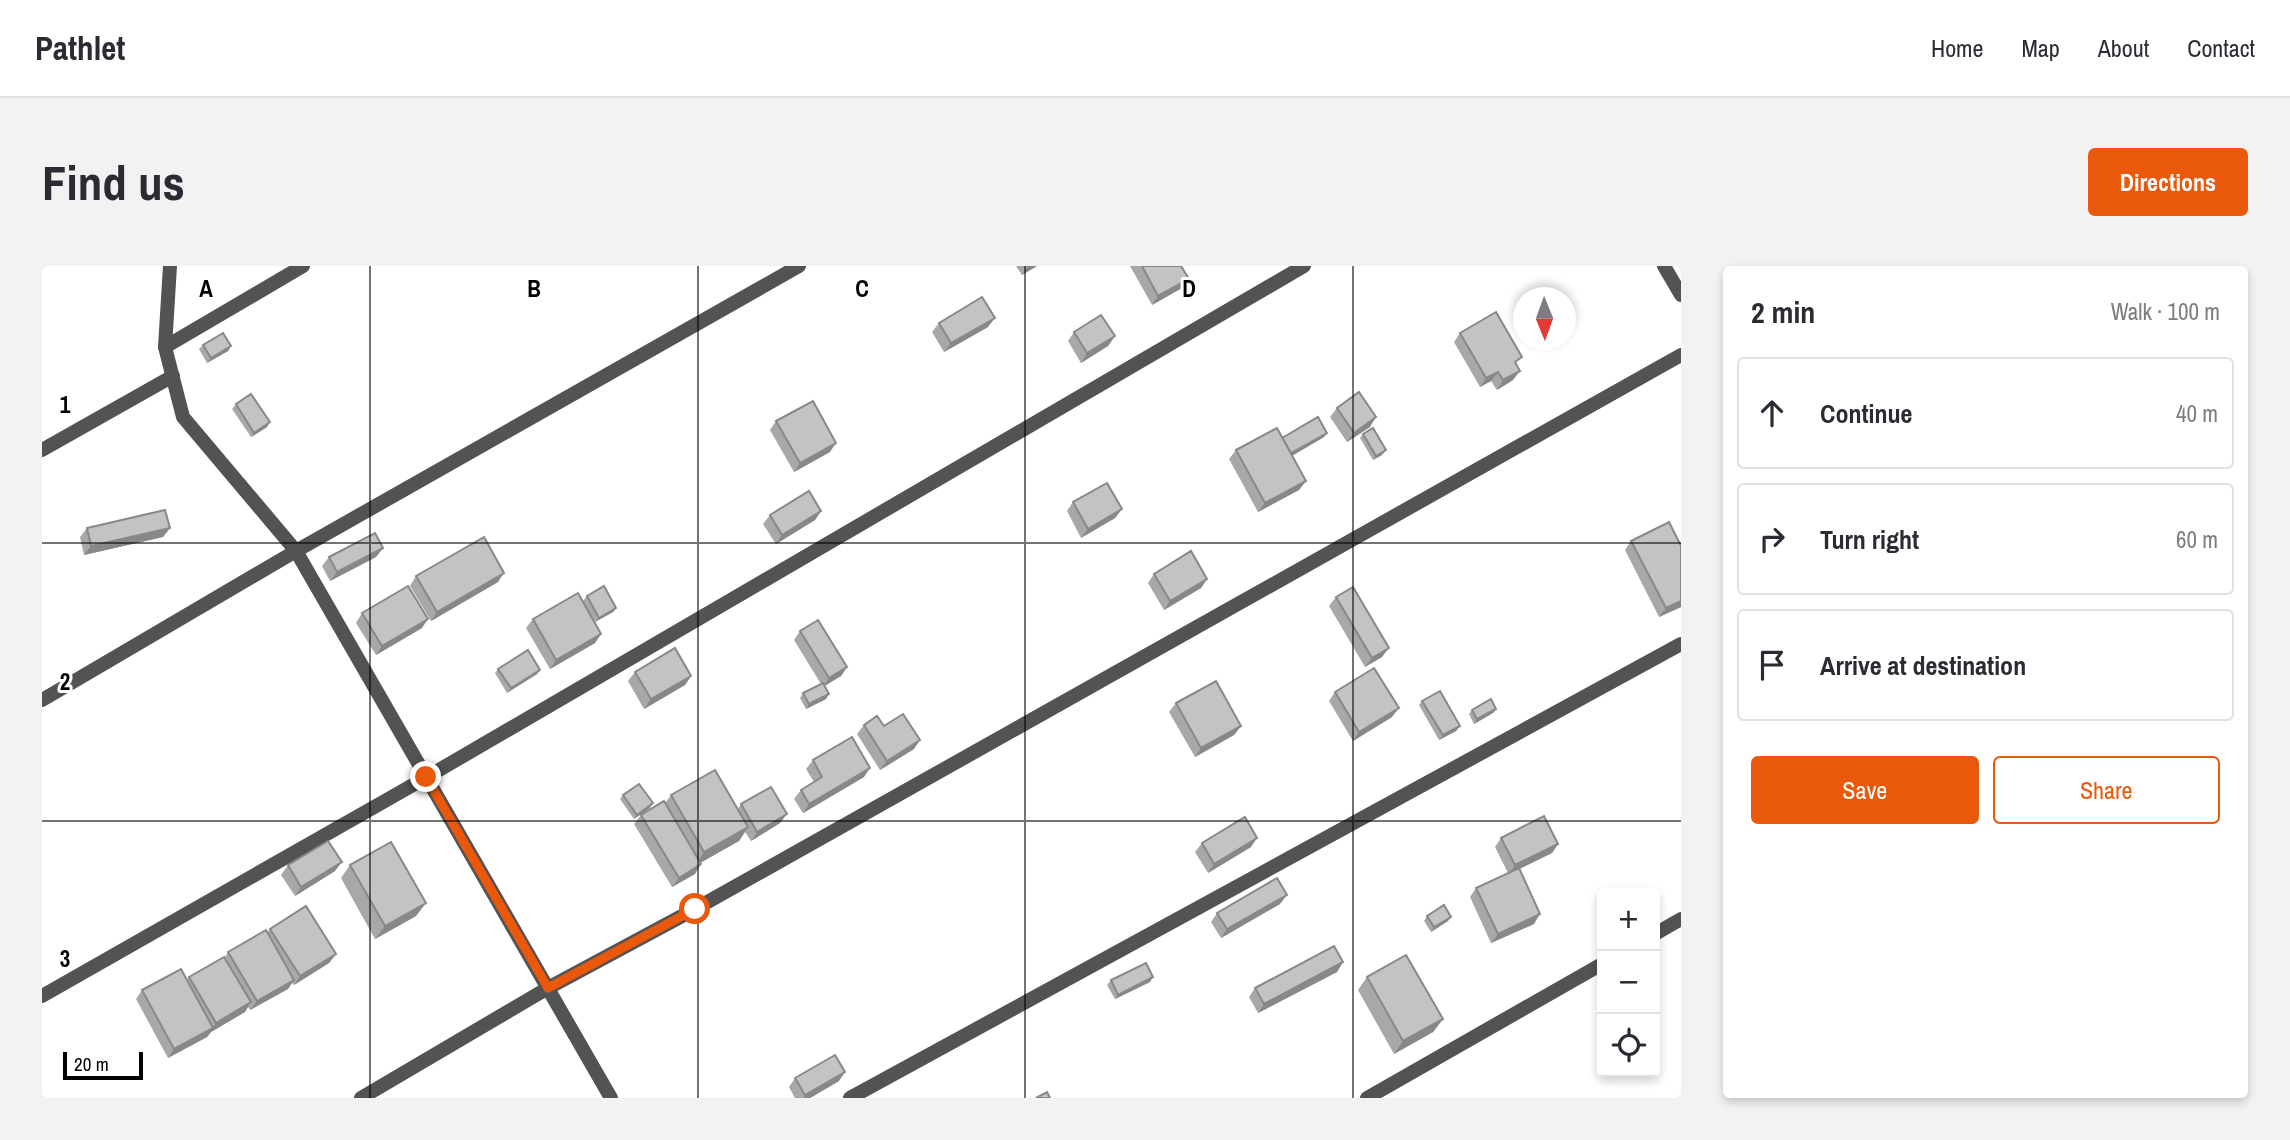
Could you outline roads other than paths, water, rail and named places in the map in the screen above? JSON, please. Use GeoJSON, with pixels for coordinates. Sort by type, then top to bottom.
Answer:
{"type":"FeatureCollection","features":[{"type":"Feature","properties":{"kind":"street"},"geometry":{"type":"LineString","coordinates":[[170,266],[165,347],[183,417],[296,551],[611,1098]]}},
{"type":"Feature","properties":{"kind":"street"},"geometry":{"type":"LineString","coordinates":[[165,347],[303,266]]}},
{"type":"Feature","properties":{"kind":"street"},"geometry":{"type":"LineString","coordinates":[[42,700],[296,551],[799,266]]}},
{"type":"Feature","properties":{"kind":"street"},"geometry":{"type":"LineString","coordinates":[[42,996],[426,777],[1304,266]]}},
{"type":"Feature","properties":{"kind":"street"},"geometry":{"type":"LineString","coordinates":[[1664,266],[1681,295]]}},
{"type":"Feature","properties":{"kind":"street"},"geometry":{"type":"LineString","coordinates":[[361,1098],[548,988],[708,902],[1681,355]]}},
{"type":"Feature","properties":{"kind":"street"},"geometry":{"type":"LineString","coordinates":[[42,450],[173,376]]}},
{"type":"Feature","properties":{"kind":"street"},"geometry":{"type":"LineString","coordinates":[[850,1098],[1681,644]]}},
{"type":"Feature","properties":{"kind":"street"},"geometry":{"type":"LineString","coordinates":[[1660,931],[1681,919]]}},
{"type":"Feature","properties":{"kind":"street"},"geometry":{"type":"LineString","coordinates":[[1367,1098],[1597,967]]}}]}
